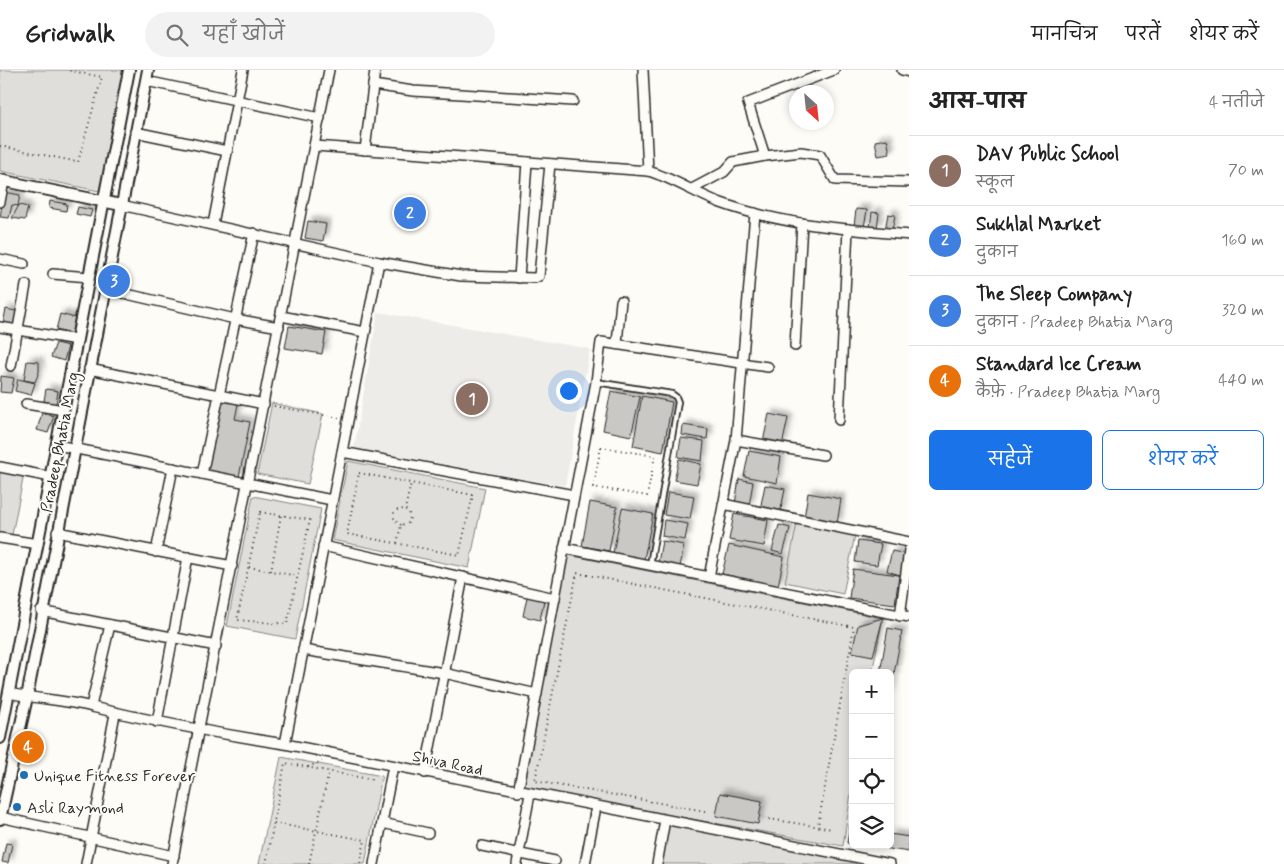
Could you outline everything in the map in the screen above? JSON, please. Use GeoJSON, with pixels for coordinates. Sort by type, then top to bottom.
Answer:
{"type":"FeatureCollection","features":[{"type":"Feature","properties":{"kind":"street","name":"Pradeep Bhatia Marg"},"geometry":{"type":"LineString","coordinates":[[0,738],[4,692],[38,544],[129,70]]}},
{"type":"Feature","properties":{"kind":"street"},"geometry":{"type":"LineString","coordinates":[[213,224],[243,70]]}},
{"type":"Feature","properties":{"kind":"street"},"geometry":{"type":"LineString","coordinates":[[0,818],[90,837],[173,860],[329,70]]}},
{"type":"Feature","properties":{"kind":"street"},"geometry":{"type":"LineString","coordinates":[[365,150],[375,70]]}},
{"type":"Feature","properties":{"kind":"street"},"geometry":{"type":"LineString","coordinates":[[643,70],[648,170]]}},
{"type":"Feature","properties":{"kind":"street"},"geometry":{"type":"LineString","coordinates":[[765,156],[748,103],[834,70]]}},
{"type":"Feature","properties":{"kind":"street"},"geometry":{"type":"LineString","coordinates":[[902,70],[909,72]]}},
{"type":"Feature","properties":{"kind":"street","name":"Pradeep Bhatia Marg"},"geometry":{"type":"LineString","coordinates":[[0,818],[27,697],[41,611],[147,75]]}},
{"type":"Feature","properties":{"kind":"street"},"geometry":{"type":"LineString","coordinates":[[147,75],[237,100],[320,118]]}},
{"type":"Feature","properties":{"kind":"street"},"geometry":{"type":"LineString","coordinates":[[373,85],[413,91],[573,101]]}},
{"type":"Feature","properties":{"kind":"street"},"geometry":{"type":"LineString","coordinates":[[136,132],[227,151]]}},
{"type":"Feature","properties":{"kind":"street"},"geometry":{"type":"LineString","coordinates":[[314,146],[648,170],[720,203],[755,213],[802,224],[909,235]]}},
{"type":"Feature","properties":{"kind":"street"},"geometry":{"type":"LineString","coordinates":[[692,189],[724,172],[733,162],[801,152],[820,155],[835,180],[909,182]]}},
{"type":"Feature","properties":{"kind":"street"},"geometry":{"type":"LineString","coordinates":[[519,278],[527,162]]}},
{"type":"Feature","properties":{"kind":"street"},"geometry":{"type":"LineString","coordinates":[[0,202],[2,180],[296,242],[379,262],[461,276],[535,278],[539,276],[550,164]]}},
{"type":"Feature","properties":{"kind":"street"},"geometry":{"type":"LineString","coordinates":[[709,577],[736,440],[755,213]]}},
{"type":"Feature","properties":{"kind":"street"},"geometry":{"type":"LineString","coordinates":[[795,346],[802,224]]}},
{"type":"Feature","properties":{"kind":"street"},"geometry":{"type":"LineString","coordinates":[[839,420],[848,229]]}},
{"type":"Feature","properties":{"kind":"street"},"geometry":{"type":"LineString","coordinates":[[202,474],[254,233]]}},
{"type":"Feature","properties":{"kind":"street"},"geometry":{"type":"LineString","coordinates":[[0,259],[24,264]]}},
{"type":"Feature","properties":{"kind":"street"},"geometry":{"type":"LineString","coordinates":[[285,744],[379,262]]}},
{"type":"Feature","properties":{"kind":"street"},"geometry":{"type":"LineString","coordinates":[[53,274],[89,277]]}},
{"type":"Feature","properties":{"kind":"street"},"geometry":{"type":"LineString","coordinates":[[11,366],[26,285]]}},
{"type":"Feature","properties":{"kind":"street"},"geometry":{"type":"LineString","coordinates":[[104,289],[235,320],[279,327]]}},
{"type":"Feature","properties":{"kind":"street"},"geometry":{"type":"LineString","coordinates":[[617,343],[621,301]]}},
{"type":"Feature","properties":{"kind":"street"},"geometry":{"type":"LineString","coordinates":[[281,316],[365,332]]}},
{"type":"Feature","properties":{"kind":"street"},"geometry":{"type":"LineString","coordinates":[[0,327],[77,340]]}},
{"type":"Feature","properties":{"kind":"street"},"geometry":{"type":"LineString","coordinates":[[518,792],[602,342],[768,367]]}},
{"type":"Feature","properties":{"kind":"street"},"geometry":{"type":"LineString","coordinates":[[89,369],[264,404]]}},
{"type":"Feature","properties":{"kind":"street"},"geometry":{"type":"LineString","coordinates":[[26,404],[64,410]]}},
{"type":"Feature","properties":{"kind":"street"},"geometry":{"type":"LineString","coordinates":[[736,440],[823,455]]}},
{"type":"Feature","properties":{"kind":"street"},"geometry":{"type":"LineString","coordinates":[[57,445],[332,500]]}},
{"type":"Feature","properties":{"kind":"street"},"geometry":{"type":"LineString","coordinates":[[342,452],[574,495]]}},
{"type":"Feature","properties":{"kind":"street"},"geometry":{"type":"LineString","coordinates":[[0,467],[51,477]]}},
{"type":"Feature","properties":{"kind":"street"},"geometry":{"type":"LineString","coordinates":[[156,552],[174,468]]}},
{"type":"Feature","properties":{"kind":"street"},"geometry":{"type":"LineString","coordinates":[[723,504],[909,542]]}},
{"type":"Feature","properties":{"kind":"street"},"geometry":{"type":"LineString","coordinates":[[57,532],[232,566]]}},
{"type":"Feature","properties":{"kind":"street"},"geometry":{"type":"LineString","coordinates":[[0,538],[38,544]]}},
{"type":"Feature","properties":{"kind":"street"},"geometry":{"type":"LineString","coordinates":[[324,546],[555,598]]}},
{"type":"Feature","properties":{"kind":"street"},"geometry":{"type":"LineString","coordinates":[[564,548],[904,616],[909,550]]}},
{"type":"Feature","properties":{"kind":"street"},"geometry":{"type":"LineString","coordinates":[[157,722],[188,557]]}},
{"type":"Feature","properties":{"kind":"street"},"geometry":{"type":"LineString","coordinates":[[425,773],[463,577]]}},
{"type":"Feature","properties":{"kind":"street"},"geometry":{"type":"LineString","coordinates":[[41,611],[216,646]]}},
{"type":"Feature","properties":{"kind":"street"},"geometry":{"type":"LineString","coordinates":[[91,706],[110,624]]}},
{"type":"Feature","properties":{"kind":"street"},"geometry":{"type":"LineString","coordinates":[[303,650],[444,673],[537,694]]}},
{"type":"Feature","properties":{"kind":"street","name":"Shiva Road"},"geometry":{"type":"LineString","coordinates":[[4,692],[91,706],[115,714],[200,731],[285,744],[665,820],[856,861],[890,864]]}},
{"type":"Feature","properties":{"kind":"street"},"geometry":{"type":"LineString","coordinates":[[86,864],[115,714]]}},
{"type":"Feature","properties":{"kind":"street"},"geometry":{"type":"LineString","coordinates":[[374,864],[393,766]]}},
{"type":"Feature","properties":{"kind":"street"},"geometry":{"type":"LineString","coordinates":[[517,864],[530,794]]}},
{"type":"Feature","properties":{"kind":"street"},"geometry":{"type":"LineString","coordinates":[[585,864],[596,807]]}},
{"type":"Feature","properties":{"kind":"street"},"geometry":{"type":"LineString","coordinates":[[657,864],[665,820]]}},
{"type":"Feature","properties":{"kind":"street"},"geometry":{"type":"LineString","coordinates":[[382,823],[428,833]]}},
{"type":"Feature","properties":{"kind":"street"},"geometry":{"type":"LineString","coordinates":[[482,846],[555,861]]}},
{"type":"Feature","properties":{"kind":"lane"},"geometry":{"type":"LineString","coordinates":[[596,382],[672,394],[678,402],[650,565]]}},
{"type":"Feature","properties":{"kind":"path"},"geometry":{"type":"LineString","coordinates":[[0,146],[78,162],[102,77],[67,70]]}},
{"type":"Feature","properties":{"kind":"path"},"geometry":{"type":"LineString","coordinates":[[264,404],[348,419]]}},
{"type":"Feature","properties":{"kind":"path"},"geometry":{"type":"LineString","coordinates":[[601,447],[655,456],[647,496],[593,487],[601,447]]}},
{"type":"Feature","properties":{"kind":"path"},"geometry":{"type":"LineString","coordinates":[[358,473],[473,495],[459,555],[397,543],[347,534],[358,473]]}},
{"type":"Feature","properties":{"kind":"path"},"geometry":{"type":"LineString","coordinates":[[405,509],[411,483]]}},
{"type":"Feature","properties":{"kind":"path"},"geometry":{"type":"LineString","coordinates":[[400,508],[405,509],[409,513],[410,518],[408,523],[401,525],[394,520],[394,512],[400,508]]}},
{"type":"Feature","properties":{"kind":"path"},"geometry":{"type":"LineString","coordinates":[[260,512],[281,515],[310,520],[287,624],[237,620],[260,512]]}},
{"type":"Feature","properties":{"kind":"path"},"geometry":{"type":"LineString","coordinates":[[271,571],[281,515]]}},
{"type":"Feature","properties":{"kind":"path"},"geometry":{"type":"LineString","coordinates":[[397,543],[401,525]]}},
{"type":"Feature","properties":{"kind":"path"},"geometry":{"type":"LineString","coordinates":[[248,567],[298,576]]}},
{"type":"Feature","properties":{"kind":"path"},"geometry":{"type":"LineString","coordinates":[[705,811],[535,781],[577,573],[854,626],[818,825]]}},
{"type":"Feature","properties":{"kind":"path"},"geometry":{"type":"LineString","coordinates":[[266,864],[285,763],[374,780]]}},
{"type":"Feature","properties":{"kind":"path"},"geometry":{"type":"LineString","coordinates":[[309,864],[329,771]]}},
{"type":"Feature","properties":{"kind":"path"},"geometry":{"type":"LineString","coordinates":[[769,819],[818,825],[833,829]]}},
{"type":"Feature","properties":{"kind":"path"},"geometry":{"type":"LineString","coordinates":[[274,823],[365,840],[360,864]]}},
{"type":"Feature","properties":{"kind":"shaded area"},"geometry":{"type":"Polygon","coordinates":[[[0,70],[129,70],[99,191],[0,171],[0,70]]]}},
{"type":"Feature","properties":{"kind":"shaded area"},"geometry":{"type":"Polygon","coordinates":[[[378,312],[590,349],[565,486],[354,448],[378,312]]]}},
{"type":"Feature","properties":{"kind":"shaded area"},"geometry":{"type":"Polygon","coordinates":[[[272,403],[323,414],[308,484],[257,474],[272,403]]]}},
{"type":"Feature","properties":{"kind":"shaded area"},"geometry":{"type":"Polygon","coordinates":[[[348,461],[485,488],[469,568],[332,540],[348,461]]]}},
{"type":"Feature","properties":{"kind":"shaded area"},"geometry":{"type":"Polygon","coordinates":[[[0,470],[24,474],[12,535],[0,533],[0,470]]]}},
{"type":"Feature","properties":{"kind":"shaded area"},"geometry":{"type":"Polygon","coordinates":[[[253,496],[321,509],[295,639],[227,626],[253,496]]]}},
{"type":"Feature","properties":{"kind":"shaded area"},"geometry":{"type":"Polygon","coordinates":[[[797,523],[855,535],[843,594],[785,582],[797,523]]]}},
{"type":"Feature","properties":{"kind":"shaded area"},"geometry":{"type":"Polygon","coordinates":[[[568,555],[883,618],[873,669],[849,669],[849,806],[843,846],[523,789],[568,555]]]}},
{"type":"Feature","properties":{"kind":"shaded area"},"geometry":{"type":"Polygon","coordinates":[[[281,757],[382,776],[365,864],[259,864],[281,757]]]}},
{"type":"Feature","properties":{"kind":"shaded area"},"geometry":{"type":"Polygon","coordinates":[[[665,820],[857,858],[856,864],[657,864],[665,820]]]}},
{"type":"Feature","properties":{"kind":"building"},"geometry":{"type":"Polygon","coordinates":[[[887,139],[890,154],[878,156],[875,141],[887,139]]]}},
{"type":"Feature","properties":{"kind":"building"},"geometry":{"type":"Polygon","coordinates":[[[4,192],[20,195],[18,206],[12,205],[9,218],[0,217],[4,192]]]}},
{"type":"Feature","properties":{"kind":"building"},"geometry":{"type":"Polygon","coordinates":[[[50,201],[67,204],[66,211],[49,208],[50,201]]]}},
{"type":"Feature","properties":{"kind":"building"},"geometry":{"type":"Polygon","coordinates":[[[19,205],[28,207],[25,220],[12,218],[19,205]]]}},
{"type":"Feature","properties":{"kind":"building"},"geometry":{"type":"Polygon","coordinates":[[[78,207],[92,210],[90,217],[76,214],[78,207]]]}},
{"type":"Feature","properties":{"kind":"building"},"geometry":{"type":"Polygon","coordinates":[[[856,209],[867,210],[864,227],[854,226],[856,209]]]}},
{"type":"Feature","properties":{"kind":"building"},"geometry":{"type":"Polygon","coordinates":[[[872,212],[879,213],[877,228],[870,227],[872,212]]]}},
{"type":"Feature","properties":{"kind":"building"},"geometry":{"type":"Polygon","coordinates":[[[888,214],[895,215],[892,231],[885,230],[888,214]]]}},
{"type":"Feature","properties":{"kind":"building"},"geometry":{"type":"Polygon","coordinates":[[[308,221],[326,224],[323,241],[305,238],[308,221]]]}},
{"type":"Feature","properties":{"kind":"building"},"geometry":{"type":"Polygon","coordinates":[[[6,309],[20,312],[18,326],[3,324],[6,309]]]}},
{"type":"Feature","properties":{"kind":"building"},"geometry":{"type":"Polygon","coordinates":[[[60,314],[75,318],[71,334],[56,330],[60,314]]]}},
{"type":"Feature","properties":{"kind":"building"},"geometry":{"type":"Polygon","coordinates":[[[289,326],[326,332],[322,354],[285,348],[289,326]]]}},
{"type":"Feature","properties":{"kind":"building"},"geometry":{"type":"Polygon","coordinates":[[[56,343],[68,346],[64,361],[51,357],[56,343]]]}},
{"type":"Feature","properties":{"kind":"building"},"geometry":{"type":"Polygon","coordinates":[[[27,361],[39,362],[39,372],[35,382],[24,380],[27,361]]]}},
{"type":"Feature","properties":{"kind":"building"},"geometry":{"type":"Polygon","coordinates":[[[1,376],[14,378],[11,393],[0,392],[1,376]]]}},
{"type":"Feature","properties":{"kind":"building"},"geometry":{"type":"Polygon","coordinates":[[[18,379],[35,383],[31,395],[15,391],[18,379]]]}},
{"type":"Feature","properties":{"kind":"building"},"geometry":{"type":"Polygon","coordinates":[[[46,389],[58,391],[56,404],[44,401],[46,389]]]}},
{"type":"Feature","properties":{"kind":"building"},"geometry":{"type":"Polygon","coordinates":[[[611,391],[640,397],[631,436],[603,430],[611,391]]]}},
{"type":"Feature","properties":{"kind":"building"},"geometry":{"type":"Polygon","coordinates":[[[642,396],[672,402],[663,452],[633,446],[642,396]]]}},
{"type":"Feature","properties":{"kind":"building"},"geometry":{"type":"Polygon","coordinates":[[[221,400],[238,404],[235,419],[250,422],[239,477],[207,470],[221,400]]]}},
{"type":"Feature","properties":{"kind":"building"},"geometry":{"type":"Polygon","coordinates":[[[42,413],[54,416],[48,433],[37,430],[42,413]]]}},
{"type":"Feature","properties":{"kind":"building"},"geometry":{"type":"Polygon","coordinates":[[[769,414],[788,418],[782,446],[763,442],[769,414]]]}},
{"type":"Feature","properties":{"kind":"building"},"geometry":{"type":"Polygon","coordinates":[[[683,425],[708,429],[707,439],[682,435],[683,425]]]}},
{"type":"Feature","properties":{"kind":"building"},"geometry":{"type":"Polygon","coordinates":[[[681,438],[704,441],[702,461],[678,457],[681,438]]]}},
{"type":"Feature","properties":{"kind":"building"},"geometry":{"type":"Polygon","coordinates":[[[749,451],[781,457],[777,483],[744,476],[749,451]]]}},
{"type":"Feature","properties":{"kind":"building"},"geometry":{"type":"Polygon","coordinates":[[[679,459],[701,464],[697,484],[674,480],[679,459]]]}},
{"type":"Feature","properties":{"kind":"building"},"geometry":{"type":"Polygon","coordinates":[[[739,479],[753,482],[749,506],[735,504],[739,479]]]}},
{"type":"Feature","properties":{"kind":"building"},"geometry":{"type":"Polygon","coordinates":[[[765,485],[785,489],[780,514],[760,510],[765,485]]]}},
{"type":"Feature","properties":{"kind":"building"},"geometry":{"type":"Polygon","coordinates":[[[668,492],[694,496],[690,519],[664,515],[668,492]]]}},
{"type":"Feature","properties":{"kind":"building"},"geometry":{"type":"Polygon","coordinates":[[[808,493],[841,499],[837,524],[804,518],[808,493]]]}},
{"type":"Feature","properties":{"kind":"building"},"geometry":{"type":"Polygon","coordinates":[[[590,502],[617,507],[609,551],[582,546],[590,502]]]}},
{"type":"Feature","properties":{"kind":"building"},"geometry":{"type":"Polygon","coordinates":[[[622,508],[653,514],[644,559],[613,553],[622,508]]]}},
{"type":"Feature","properties":{"kind":"building"},"geometry":{"type":"Polygon","coordinates":[[[734,514],[768,520],[764,546],[729,540],[734,514]]]}},
{"type":"Feature","properties":{"kind":"building"},"geometry":{"type":"Polygon","coordinates":[[[664,520],[688,524],[685,540],[662,536],[664,520]]]}},
{"type":"Feature","properties":{"kind":"building"},"geometry":{"type":"Polygon","coordinates":[[[779,525],[790,528],[783,554],[772,551],[779,525]]]}},
{"type":"Feature","properties":{"kind":"building"},"geometry":{"type":"Polygon","coordinates":[[[662,541],[684,545],[680,567],[658,563],[662,541]]]}},
{"type":"Feature","properties":{"kind":"building"},"geometry":{"type":"Polygon","coordinates":[[[858,541],[881,544],[877,565],[855,562],[858,541]]]}},
{"type":"Feature","properties":{"kind":"building"},"geometry":{"type":"Polygon","coordinates":[[[729,545],[784,557],[778,586],[722,574],[729,545]]]}},
{"type":"Feature","properties":{"kind":"building"},"geometry":{"type":"Polygon","coordinates":[[[892,551],[906,554],[900,575],[887,571],[892,551]]]}},
{"type":"Feature","properties":{"kind":"building"},"geometry":{"type":"Polygon","coordinates":[[[853,569],[899,575],[895,604],[849,598],[853,569]]]}},
{"type":"Feature","properties":{"kind":"building"},"geometry":{"type":"Polygon","coordinates":[[[527,597],[544,600],[540,620],[523,616],[527,597]]]}},
{"type":"Feature","properties":{"kind":"building"},"geometry":{"type":"Polygon","coordinates":[[[883,618],[873,656],[852,652],[858,625],[883,618]]]}},
{"type":"Feature","properties":{"kind":"building"},"geometry":{"type":"Polygon","coordinates":[[[888,628],[902,631],[894,674],[894,669],[881,669],[888,628]]]}},
{"type":"Feature","properties":{"kind":"building"},"geometry":{"type":"Polygon","coordinates":[[[720,793],[762,801],[758,824],[716,816],[720,793]]]}},
{"type":"Feature","properties":{"kind":"building"},"geometry":{"type":"Polygon","coordinates":[[[894,835],[909,837],[909,852],[889,849],[894,849],[894,835]]]}},
{"type":"Feature","properties":{"kind":"building"},"geometry":{"type":"Polygon","coordinates":[[[6,843],[12,844],[8,863],[2,862],[6,843]]]}},
{"type":"Feature","properties":{"kind":"place","name":"Sukhlal Market"},"geometry":{"type":"Point","coordinates":[410,213]}},
{"type":"Feature","properties":{"kind":"place","name":"The Sleep Company"},"geometry":{"type":"Point","coordinates":[114,281]}},
{"type":"Feature","properties":{"kind":"place","name":"DAV Public School"},"geometry":{"type":"Point","coordinates":[472,399]}},
{"type":"Feature","properties":{"kind":"place","name":"Standard Ice Cream"},"geometry":{"type":"Point","coordinates":[28,747]}},
{"type":"Feature","properties":{"kind":"place","name":"Unique Fitness Forever"},"geometry":{"type":"Point","coordinates":[24,775]}},
{"type":"Feature","properties":{"kind":"place","name":"Asli Raymond"},"geometry":{"type":"Point","coordinates":[17,807]}}]}
